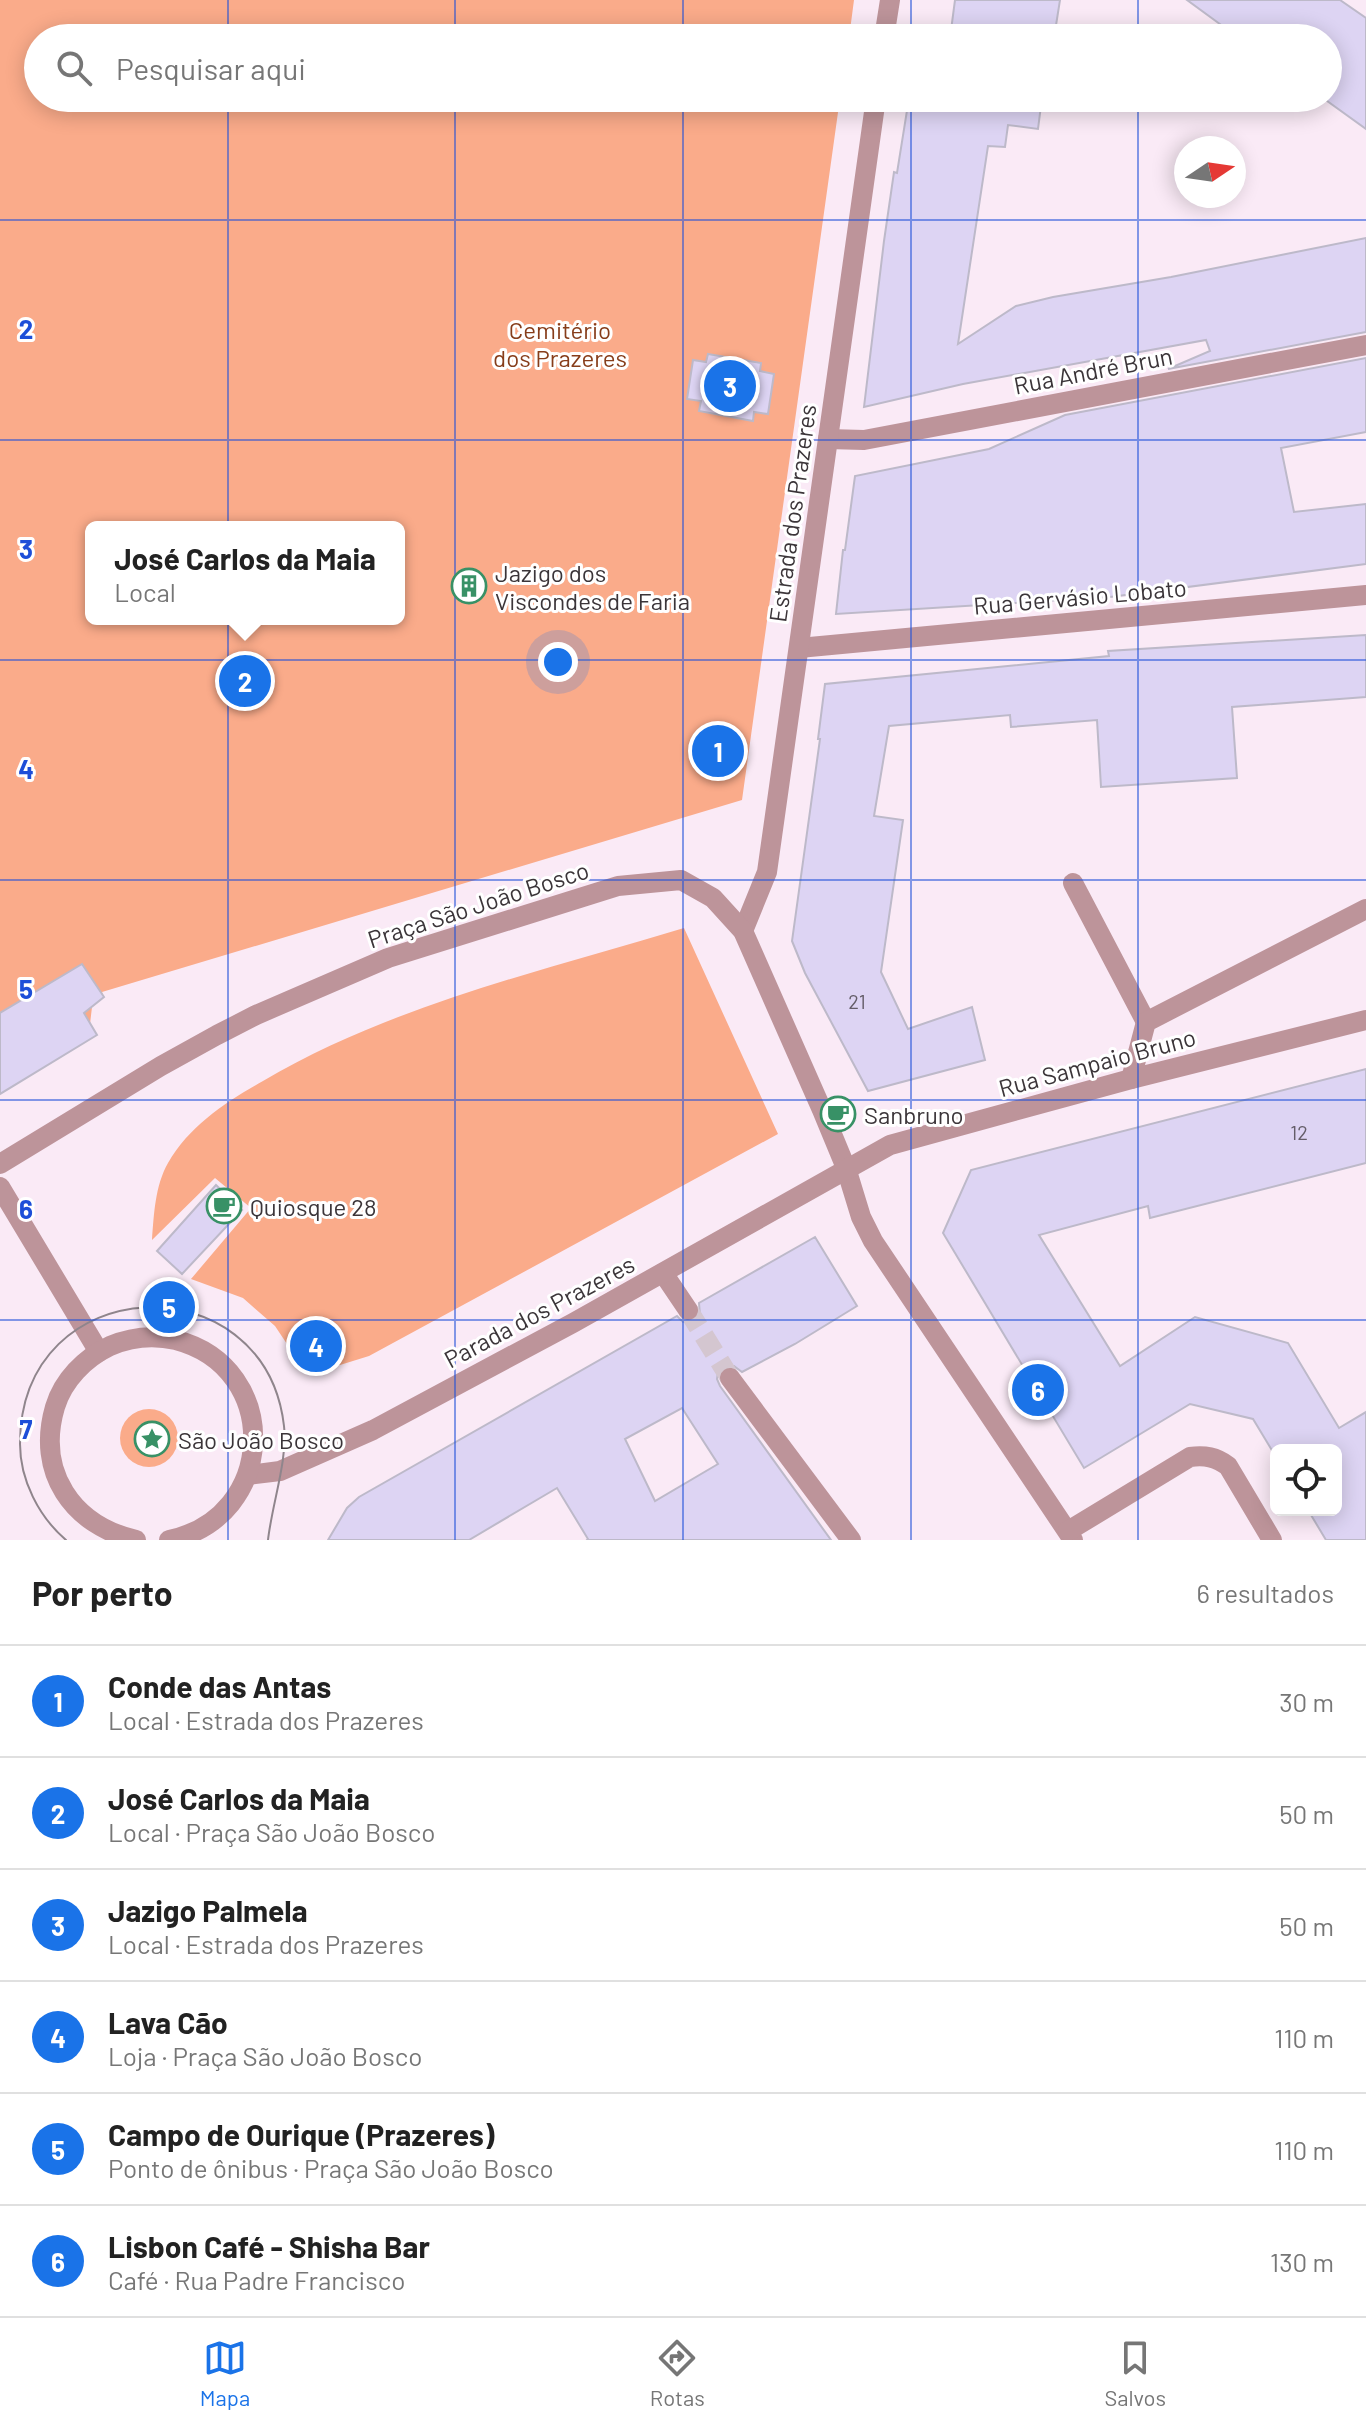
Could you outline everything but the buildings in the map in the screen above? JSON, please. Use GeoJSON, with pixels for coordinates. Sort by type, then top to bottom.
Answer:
{"type":"FeatureCollection","features":[{"type":"Feature","properties":{"kind":"street"},"geometry":{"type":"LineString","coordinates":[[886,24],[890,0]]}},
{"type":"Feature","properties":{"kind":"street","name":"Estrada dos Prazeres"},"geometry":{"type":"LineString","coordinates":[[743,931],[767,872],[874,112]]}},
{"type":"Feature","properties":{"kind":"street","name":"Rua André Brun"},"geometry":{"type":"LineString","coordinates":[[828,439],[864,440],[1366,345]]}},
{"type":"Feature","properties":{"kind":"street","name":"Rua Gervásio Lobato"},"geometry":{"type":"LineString","coordinates":[[799,648],[1366,595]]}},
{"type":"Feature","properties":{"kind":"street","name":"Praça São João Bosco"},"geometry":{"type":"LineString","coordinates":[[0,1164],[170,1061],[256,1015],[388,958],[618,886],[681,880],[713,898],[743,931],[846,1168],[861,1217],[873,1241],[1070,1536]]}},
{"type":"Feature","properties":{"kind":"street"},"geometry":{"type":"LineString","coordinates":[[1073,883],[1146,1022],[1131,1079]]}},
{"type":"Feature","properties":{"kind":"street"},"geometry":{"type":"LineString","coordinates":[[1146,1022],[1366,909]]}},
{"type":"Feature","properties":{"kind":"street","name":"Rua Sampaio Bruno"},"geometry":{"type":"LineString","coordinates":[[846,1168],[890,1145],[1131,1079],[1366,1020]]}},
{"type":"Feature","properties":{"kind":"street","name":"Parada dos Prazeres"},"geometry":{"type":"LineString","coordinates":[[248,1475],[280,1471],[373,1430],[663,1273],[846,1168]]}},
{"type":"Feature","properties":{"kind":"street"},"geometry":{"type":"LineString","coordinates":[[0,1187],[99,1352]]}},
{"type":"Feature","properties":{"kind":"street"},"geometry":{"type":"LineString","coordinates":[[663,1273],[688,1310]]}},
{"type":"Feature","properties":{"kind":"street"},"geometry":{"type":"LineString","coordinates":[[136,1540],[117,1536],[96,1525],[64,1493],[52,1460],[50,1426],[66,1383],[80,1365],[120,1342],[142,1337],[165,1337],[197,1348],[225,1368],[240,1386],[254,1430],[248,1475],[238,1495],[209,1534],[169,1540]]}},
{"type":"Feature","properties":{"kind":"street"},"geometry":{"type":"LineString","coordinates":[[730,1378],[851,1540]]}},
{"type":"Feature","properties":{"kind":"street"},"geometry":{"type":"LineString","coordinates":[[1070,1536],[1190,1457],[1201,1455],[1219,1459],[1228,1466],[1272,1540]]}},
{"type":"Feature","properties":{"kind":"green space","name":"Cemitério dos Prazeres"},"geometry":{"type":"Polygon","coordinates":[[[0,0],[854,0],[851,24],[24,24],[24,112],[838,112],[742,800],[102,992],[104,997],[92,1007],[90,1024],[97,1035],[12,1087],[0,1073],[0,0]]]}},
{"type":"Feature","properties":{"kind":"green space"},"geometry":{"type":"Polygon","coordinates":[[[684,928],[778,1134],[369,1356],[340,1365],[313,1364],[291,1350],[275,1326],[243,1298],[191,1279],[251,1208],[215,1178],[152,1240],[158,1191],[168,1163],[198,1126],[249,1089],[312,1054],[415,1011],[522,975],[684,928]]]}},
{"type":"Feature","properties":{"kind":"green space"},"geometry":{"type":"Polygon","coordinates":[[[149,1409],[170,1417],[178,1438],[170,1459],[149,1467],[128,1459],[120,1438],[128,1417],[149,1409]]]}},
{"type":"Feature","properties":{"kind":"tunnel"},"geometry":{"type":"LineString","coordinates":[[688,1310],[730,1378]]}},
{"type":"Feature","properties":{"kind":"tram line"},"geometry":{"type":"LineString","coordinates":[[66,1540],[40,1509],[23,1471],[20,1444],[31,1386],[59,1344],[99,1318],[145,1308],[192,1313],[235,1335],[267,1372],[284,1426],[285,1439],[268,1540]]}},
{"type":"Feature","properties":{"kind":"place","name":"Jazigo Palmela"},"geometry":{"type":"Point","coordinates":[730,386]}},
{"type":"Feature","properties":{"kind":"place","name":"Jazigo dos Viscondes de Faria"},"geometry":{"type":"Point","coordinates":[469,586]}},
{"type":"Feature","properties":{"kind":"place","name":"José Carlos da Maia"},"geometry":{"type":"Point","coordinates":[245,681]}},
{"type":"Feature","properties":{"kind":"place","name":"Conde das Antas"},"geometry":{"type":"Point","coordinates":[718,751]}},
{"type":"Feature","properties":{"kind":"place","name":"Sanbruno"},"geometry":{"type":"Point","coordinates":[838,1114]}},
{"type":"Feature","properties":{"kind":"place","name":"Quiosque 28"},"geometry":{"type":"Point","coordinates":[224,1206]}},
{"type":"Feature","properties":{"kind":"place","name":"Campo de Ourique (Prazeres)"},"geometry":{"type":"Point","coordinates":[169,1307]}},
{"type":"Feature","properties":{"kind":"place","name":"Lava Cão"},"geometry":{"type":"Point","coordinates":[316,1346]}},
{"type":"Feature","properties":{"kind":"place","name":"Lisbon Café - Shisha Bar"},"geometry":{"type":"Point","coordinates":[1038,1390]}},
{"type":"Feature","properties":{"kind":"place","name":"São João Bosco"},"geometry":{"type":"Point","coordinates":[152,1439]}}]}
